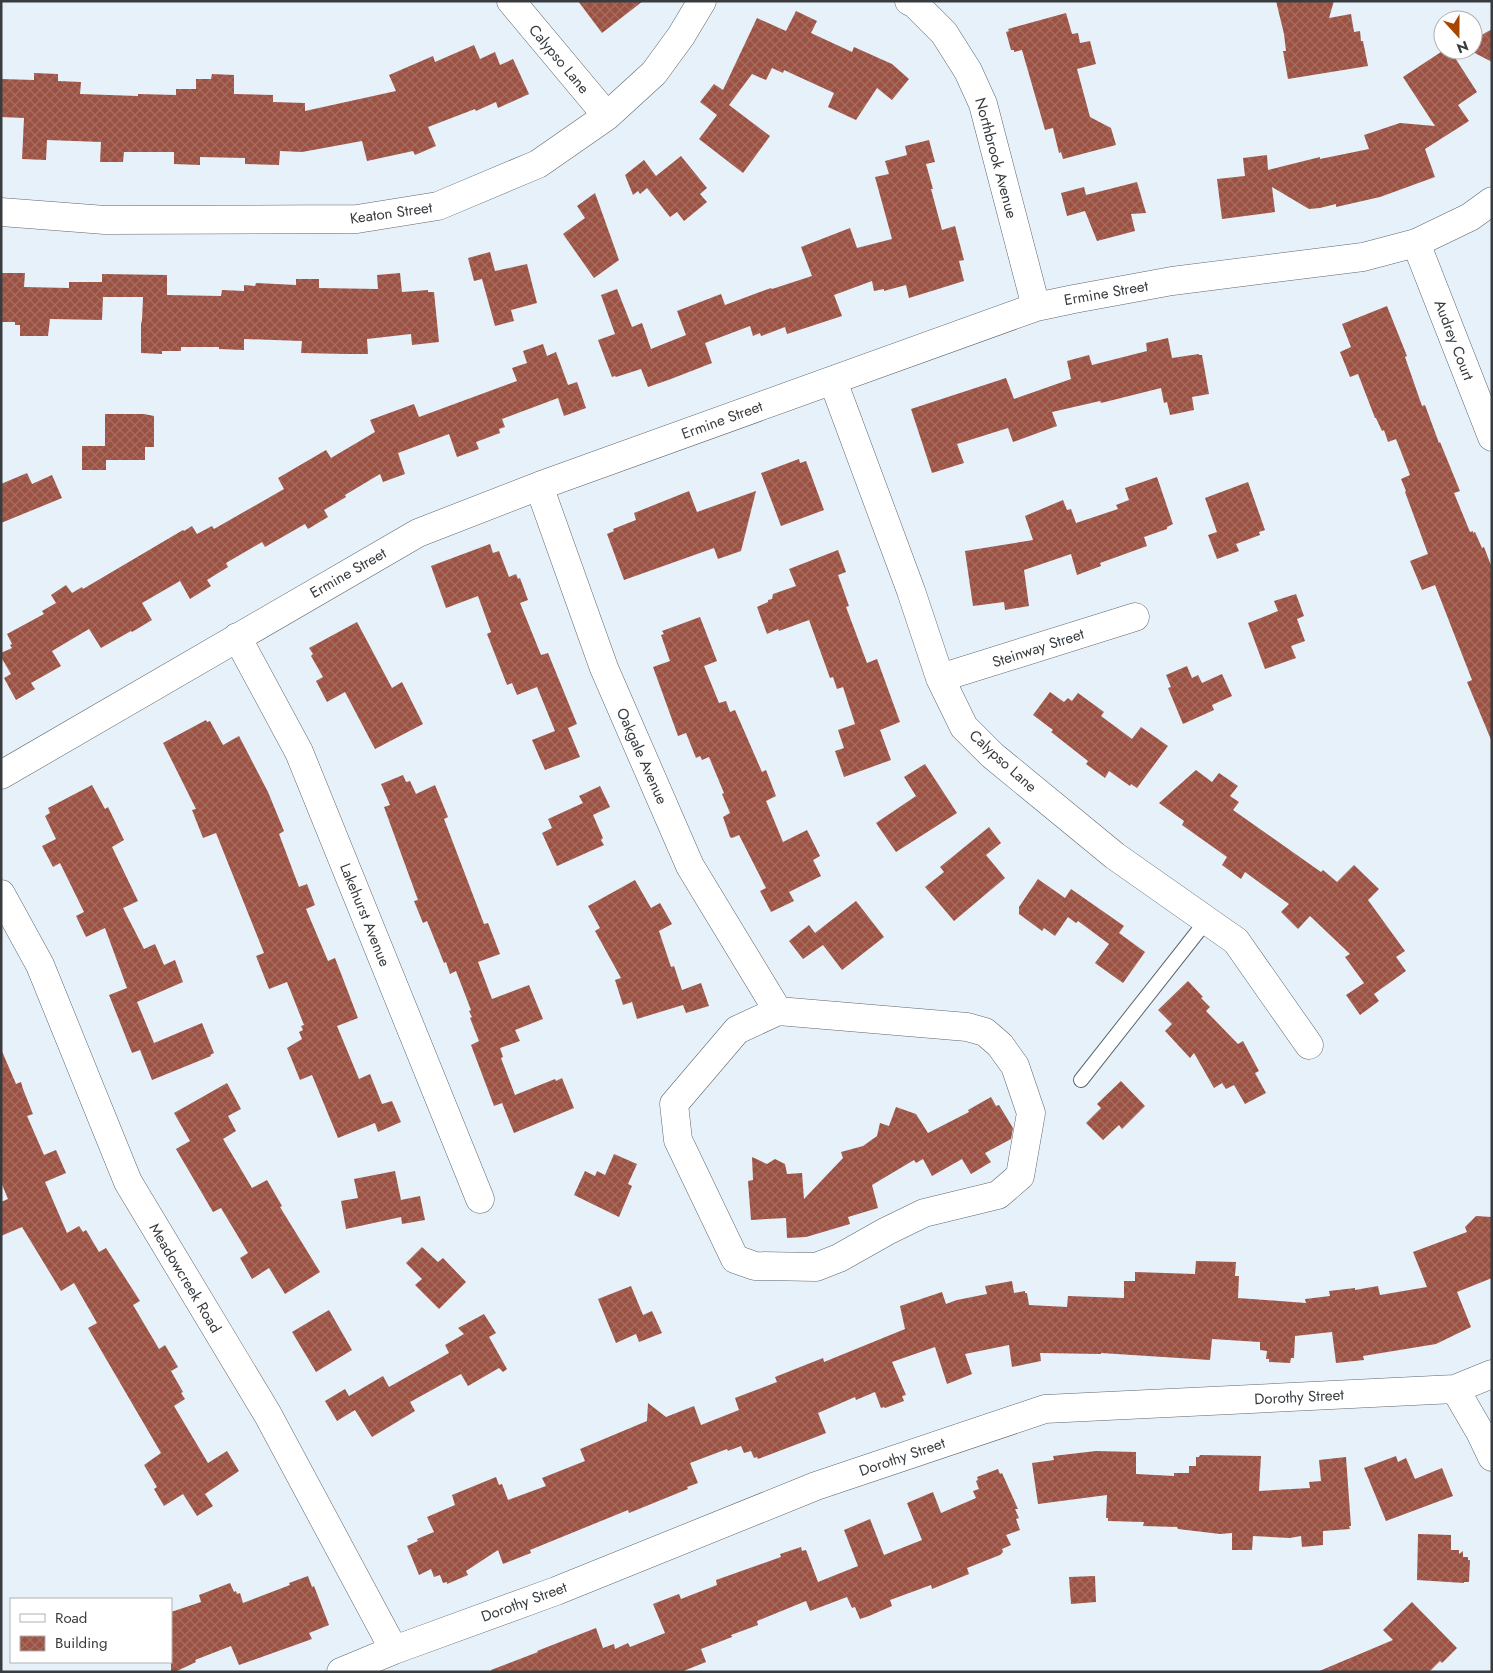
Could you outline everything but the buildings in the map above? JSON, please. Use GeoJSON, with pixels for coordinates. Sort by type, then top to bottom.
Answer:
{"type":"FeatureCollection","features":[{"type":"Feature","properties":{"kind":"street","name":"Calypso Lane"},"geometry":{"type":"LineString","coordinates":[[511,1],[607,116]]}},
{"type":"Feature","properties":{"kind":"street","name":"Keaton Street"},"geometry":{"type":"LineString","coordinates":[[1,212],[105,220],[357,219],[438,206],[538,164],[607,116],[654,73],[681,36],[702,1]]}},
{"type":"Feature","properties":{"kind":"street","name":"Northbrook Avenue"},"geometry":{"type":"LineString","coordinates":[[909,1],[915,4],[944,33],[968,71],[983,104],[1036,308]]}},
{"type":"Feature","properties":{"kind":"street","name":"Ermine Street"},"geometry":{"type":"LineString","coordinates":[[1,774],[418,533],[539,486],[1036,308],[1172,281],[1363,257],[1416,244],[1470,217],[1492,201]]}},
{"type":"Feature","properties":{"kind":"street","name":"Audrey Court"},"geometry":{"type":"LineString","coordinates":[[1416,244],[1492,437]]}},
{"type":"Feature","properties":{"kind":"street","name":"Calypso Lane"},"geometry":{"type":"LineString","coordinates":[[833,381],[911,591],[940,678],[964,727],[992,755],[1115,856],[1236,940],[1309,1045]]}},
{"type":"Feature","properties":{"kind":"street","name":"Oakgale Avenue"},"geometry":{"type":"LineString","coordinates":[[539,486],[604,668],[690,866],[778,1011]]}},
{"type":"Feature","properties":{"kind":"street","name":"Steinway Street"},"geometry":{"type":"LineString","coordinates":[[940,678],[1135,617]]}},
{"type":"Feature","properties":{"kind":"street","name":"Lakehurst Avenue"},"geometry":{"type":"LineString","coordinates":[[237,637],[298,752],[480,1200]]}},
{"type":"Feature","properties":{"kind":"street","name":"Meadowcreek Road"},"geometry":{"type":"LineString","coordinates":[[1,894],[40,966],[128,1182],[268,1415],[394,1650]]}},
{"type":"Feature","properties":{"kind":"street"},"geometry":{"type":"LineString","coordinates":[[778,1011],[967,1026],[986,1032],[1000,1045],[1015,1066],[1031,1113],[1020,1176],[998,1195],[924,1213],[839,1258],[816,1266],[755,1266],[735,1259],[678,1140],[674,1104],[737,1030],[778,1011]]}},
{"type":"Feature","properties":{"kind":"street","name":"Dorothy Street"},"geometry":{"type":"LineString","coordinates":[[341,1672],[394,1650],[556,1591],[816,1486],[1045,1408],[1455,1389],[1492,1374]]}},
{"type":"Feature","properties":{"kind":"street"},"geometry":{"type":"LineString","coordinates":[[1455,1389],[1492,1457]]}},
{"type":"Feature","properties":{"kind":"lane"},"geometry":{"type":"LineString","coordinates":[[1081,1080],[1207,920]]}}]}
